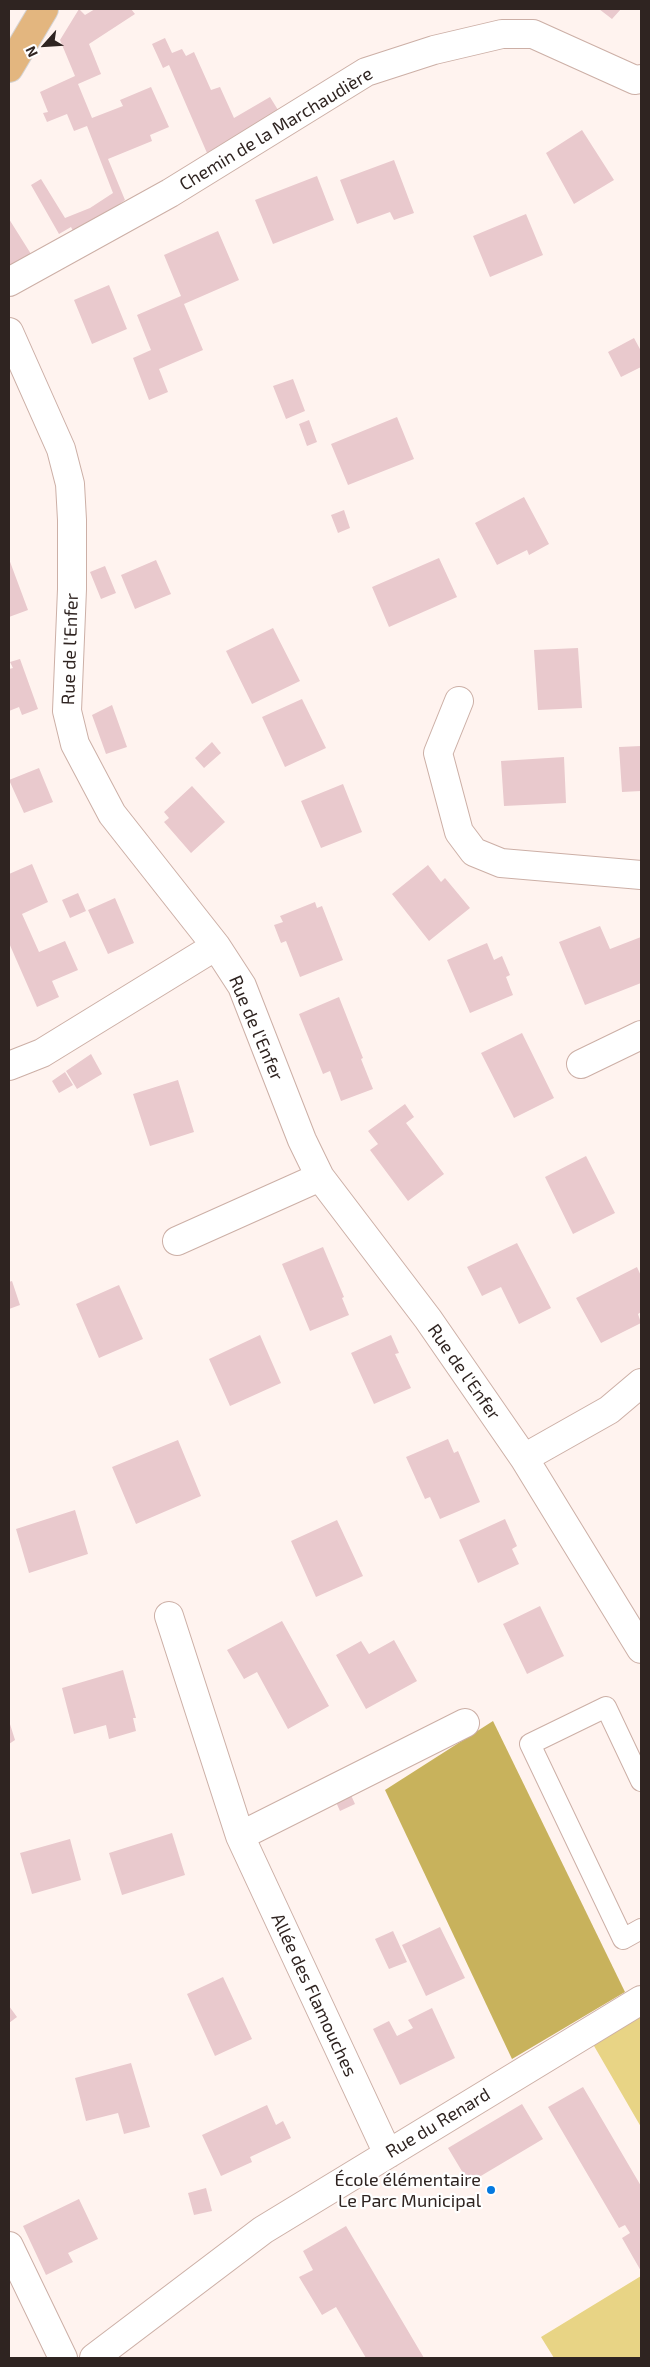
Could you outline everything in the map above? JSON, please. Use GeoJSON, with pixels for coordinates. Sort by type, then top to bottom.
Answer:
{"type":"FeatureCollection","features":[{"type":"Feature","properties":{"kind":"main road"},"geometry":{"type":"LineString","coordinates":[[9,68],[44,9]]}},
{"type":"Feature","properties":{"kind":"street","name":"Chemin de la Marchaudière"},"geometry":{"type":"LineString","coordinates":[[9,282],[170,193],[366,72],[434,50],[502,34],[533,34],[635,80],[641,79]]}},
{"type":"Feature","properties":{"kind":"street","name":"Rue de l'Enfer"},"geometry":{"type":"LineString","coordinates":[[9,332],[61,449],[70,484],[72,589],[67,710],[75,744],[112,814],[216,946],[242,986],[302,1140],[320,1177],[428,1319],[524,1458],[641,1649]]}},
{"type":"Feature","properties":{"kind":"street"},"geometry":{"type":"LineString","coordinates":[[459,701],[438,753],[459,832],[474,852],[502,863],[641,875]]}},
{"type":"Feature","properties":{"kind":"street"},"geometry":{"type":"LineString","coordinates":[[9,1066],[42,1054],[216,946]]}},
{"type":"Feature","properties":{"kind":"street"},"geometry":{"type":"LineString","coordinates":[[582,1064],[641,1035]]}},
{"type":"Feature","properties":{"kind":"street"},"geometry":{"type":"LineString","coordinates":[[177,1241],[320,1177]]}},
{"type":"Feature","properties":{"kind":"street"},"geometry":{"type":"LineString","coordinates":[[524,1458],[608,1410],[641,1383]]}},
{"type":"Feature","properties":{"kind":"street","name":"Allée des Flamouches"},"geometry":{"type":"LineString","coordinates":[[169,1616],[240,1836],[388,2154]]}},
{"type":"Feature","properties":{"kind":"street"},"geometry":{"type":"LineString","coordinates":[[240,1836],[465,1723]]}},
{"type":"Feature","properties":{"kind":"street","name":"Rue du Renard"},"geometry":{"type":"LineString","coordinates":[[94,2358],[263,2230],[641,2000]]}},
{"type":"Feature","properties":{"kind":"street"},"geometry":{"type":"LineString","coordinates":[[9,2246],[63,2358]]}},
{"type":"Feature","properties":{"kind":"lane"},"geometry":{"type":"LineString","coordinates":[[640,1776],[606,1706],[530,1744],[623,1939],[641,1929]]}},
{"type":"Feature","properties":{"kind":"shaded area"},"geometry":{"type":"Polygon","coordinates":[[[493,1721],[625,1992],[512,2059],[385,1790],[493,1721]]]}},
{"type":"Feature","properties":{"kind":"shaded area"},"geometry":{"type":"Polygon","coordinates":[[[641,2010],[641,2127],[590,2039],[641,2010]]]}},
{"type":"Feature","properties":{"kind":"shaded area"},"geometry":{"type":"Polygon","coordinates":[[[641,2276],[641,2358],[554,2358],[541,2337],[641,2276]]]}},
{"type":"Feature","properties":{"kind":"building"},"geometry":{"type":"Polygon","coordinates":[[[79,9],[85,15],[95,9],[131,9],[135,14],[89,44],[101,74],[78,84],[92,118],[123,106],[120,100],[151,87],[169,127],[150,135],[152,141],[108,159],[125,200],[96,221],[73,231],[71,227],[59,234],[31,185],[41,179],[65,218],[90,208],[113,193],[87,126],[74,131],[67,114],[47,122],[43,113],[48,112],[40,92],[75,76],[60,40],[79,9]]]}},
{"type":"Feature","properties":{"kind":"building"},"geometry":{"type":"Polygon","coordinates":[[[599,9],[621,9],[612,19],[599,9]]]}},
{"type":"Feature","properties":{"kind":"building"},"geometry":{"type":"Polygon","coordinates":[[[165,38],[172,53],[182,49],[186,56],[194,52],[211,90],[220,87],[234,118],[270,97],[278,110],[207,153],[169,65],[163,68],[152,44],[165,38]]]}},
{"type":"Feature","properties":{"kind":"building"},"geometry":{"type":"Polygon","coordinates":[[[582,130],[614,180],[574,204],[546,153],[582,130]]]}},
{"type":"Feature","properties":{"kind":"building"},"geometry":{"type":"Polygon","coordinates":[[[394,160],[414,213],[394,220],[390,212],[357,224],[340,180],[394,160]]]}},
{"type":"Feature","properties":{"kind":"building"},"geometry":{"type":"Polygon","coordinates":[[[317,176],[334,220],[273,244],[255,200],[317,176]]]}},
{"type":"Feature","properties":{"kind":"building"},"geometry":{"type":"Polygon","coordinates":[[[526,214],[543,255],[490,277],[473,236],[526,214]]]}},
{"type":"Feature","properties":{"kind":"building"},"geometry":{"type":"Polygon","coordinates":[[[9,219],[31,254],[9,267],[9,219]]]}},
{"type":"Feature","properties":{"kind":"building"},"geometry":{"type":"Polygon","coordinates":[[[218,231],[239,280],[184,304],[203,350],[159,369],[168,392],[149,400],[133,358],[151,350],[137,315],[181,296],[164,255],[218,231]]]}},
{"type":"Feature","properties":{"kind":"building"},"geometry":{"type":"Polygon","coordinates":[[[109,285],[127,329],[92,344],[74,300],[109,285]]]}},
{"type":"Feature","properties":{"kind":"building"},"geometry":{"type":"Polygon","coordinates":[[[634,338],[641,351],[641,367],[621,377],[608,352],[634,338]]]}},
{"type":"Feature","properties":{"kind":"building"},"geometry":{"type":"Polygon","coordinates":[[[293,379],[305,411],[286,419],[273,386],[293,379]]]}},
{"type":"Feature","properties":{"kind":"building"},"geometry":{"type":"Polygon","coordinates":[[[397,417],[414,459],[348,485],[331,444],[397,417]]]}},
{"type":"Feature","properties":{"kind":"building"},"geometry":{"type":"Polygon","coordinates":[[[309,420],[317,442],[307,446],[299,424],[309,420]]]}},
{"type":"Feature","properties":{"kind":"building"},"geometry":{"type":"Polygon","coordinates":[[[524,497],[549,544],[529,555],[527,550],[497,565],[475,523],[524,497]]]}},
{"type":"Feature","properties":{"kind":"building"},"geometry":{"type":"Polygon","coordinates":[[[344,510],[350,528],[338,533],[331,515],[344,510]]]}},
{"type":"Feature","properties":{"kind":"building"},"geometry":{"type":"Polygon","coordinates":[[[439,558],[457,597],[389,627],[372,587],[439,558]]]}},
{"type":"Feature","properties":{"kind":"building"},"geometry":{"type":"Polygon","coordinates":[[[9,559],[28,610],[9,617],[9,559]]]}},
{"type":"Feature","properties":{"kind":"building"},"geometry":{"type":"Polygon","coordinates":[[[156,560],[171,594],[135,609],[121,575],[156,560]]]}},
{"type":"Feature","properties":{"kind":"building"},"geometry":{"type":"Polygon","coordinates":[[[105,566],[116,593],[101,599],[90,572],[105,566]]]}},
{"type":"Feature","properties":{"kind":"building"},"geometry":{"type":"Polygon","coordinates":[[[273,628],[300,681],[252,704],[226,651],[273,628]]]}},
{"type":"Feature","properties":{"kind":"building"},"geometry":{"type":"Polygon","coordinates":[[[578,648],[582,708],[538,710],[534,650],[578,648]]]}},
{"type":"Feature","properties":{"kind":"building"},"geometry":{"type":"Polygon","coordinates":[[[20,659],[38,709],[22,715],[19,707],[9,711],[9,669],[13,668],[10,662],[20,659]]]}},
{"type":"Feature","properties":{"kind":"building"},"geometry":{"type":"Polygon","coordinates":[[[302,699],[326,748],[285,767],[262,717],[302,699]]]}},
{"type":"Feature","properties":{"kind":"building"},"geometry":{"type":"Polygon","coordinates":[[[112,705],[127,747],[106,754],[92,715],[112,705]]]}},
{"type":"Feature","properties":{"kind":"building"},"geometry":{"type":"Polygon","coordinates":[[[212,742],[221,753],[204,768],[195,758],[212,742]]]}},
{"type":"Feature","properties":{"kind":"building"},"geometry":{"type":"Polygon","coordinates":[[[641,746],[641,791],[622,792],[619,747],[641,746]]]}},
{"type":"Feature","properties":{"kind":"building"},"geometry":{"type":"Polygon","coordinates":[[[564,757],[566,803],[504,806],[501,761],[564,757]]]}},
{"type":"Feature","properties":{"kind":"building"},"geometry":{"type":"Polygon","coordinates":[[[39,768],[53,802],[24,813],[9,780],[39,768]]]}},
{"type":"Feature","properties":{"kind":"building"},"geometry":{"type":"Polygon","coordinates":[[[343,784],[362,832],[321,848],[301,801],[343,784]]]}},
{"type":"Feature","properties":{"kind":"building"},"geometry":{"type":"Polygon","coordinates":[[[192,786],[225,822],[191,853],[164,822],[169,818],[164,812],[192,786]]]}},
{"type":"Feature","properties":{"kind":"building"},"geometry":{"type":"Polygon","coordinates":[[[32,864],[48,902],[22,914],[39,952],[65,941],[78,970],[52,981],[59,997],[37,1007],[9,943],[9,874],[32,864]]]}},
{"type":"Feature","properties":{"kind":"building"},"geometry":{"type":"Polygon","coordinates":[[[428,865],[441,882],[445,878],[470,908],[429,941],[392,894],[428,865]]]}},
{"type":"Feature","properties":{"kind":"building"},"geometry":{"type":"Polygon","coordinates":[[[78,893],[86,911],[70,918],[62,900],[78,893]]]}},
{"type":"Feature","properties":{"kind":"building"},"geometry":{"type":"Polygon","coordinates":[[[115,898],[134,943],[108,954],[88,910],[115,898]]]}},
{"type":"Feature","properties":{"kind":"building"},"geometry":{"type":"Polygon","coordinates":[[[315,902],[317,908],[322,906],[343,960],[300,977],[286,941],[281,943],[274,925],[283,922],[280,916],[315,902]]]}},
{"type":"Feature","properties":{"kind":"building"},"geometry":{"type":"Polygon","coordinates":[[[600,926],[610,949],[641,937],[641,983],[585,1005],[559,942],[600,926]]]}},
{"type":"Feature","properties":{"kind":"building"},"geometry":{"type":"Polygon","coordinates":[[[487,943],[494,960],[502,956],[510,975],[506,977],[513,995],[470,1013],[447,960],[487,943]]]}},
{"type":"Feature","properties":{"kind":"building"},"geometry":{"type":"Polygon","coordinates":[[[339,997],[373,1089],[341,1101],[330,1071],[323,1074],[299,1014],[339,997]]]}},
{"type":"Feature","properties":{"kind":"building"},"geometry":{"type":"Polygon","coordinates":[[[522,1033],[554,1098],[514,1118],[481,1053],[522,1033]]]}},
{"type":"Feature","properties":{"kind":"building"},"geometry":{"type":"Polygon","coordinates":[[[91,1054],[102,1074],[77,1089],[66,1071],[91,1054]]]}},
{"type":"Feature","properties":{"kind":"building"},"geometry":{"type":"Polygon","coordinates":[[[65,1072],[73,1085],[59,1093],[52,1081],[65,1072]]]}},
{"type":"Feature","properties":{"kind":"building"},"geometry":{"type":"Polygon","coordinates":[[[178,1080],[194,1132],[150,1146],[133,1094],[178,1080]]]}},
{"type":"Feature","properties":{"kind":"building"},"geometry":{"type":"Polygon","coordinates":[[[405,1104],[414,1117],[406,1123],[444,1174],[408,1201],[370,1150],[378,1144],[368,1131],[405,1104]]]}},
{"type":"Feature","properties":{"kind":"building"},"geometry":{"type":"Polygon","coordinates":[[[586,1156],[615,1213],[573,1234],[545,1177],[586,1156]]]}},
{"type":"Feature","properties":{"kind":"building"},"geometry":{"type":"Polygon","coordinates":[[[517,1243],[551,1308],[519,1324],[501,1287],[482,1296],[467,1267],[517,1243]]]}},
{"type":"Feature","properties":{"kind":"building"},"geometry":{"type":"Polygon","coordinates":[[[323,1247],[344,1297],[342,1298],[349,1315],[310,1331],[282,1264],[323,1247]]]}},
{"type":"Feature","properties":{"kind":"building"},"geometry":{"type":"Polygon","coordinates":[[[637,1267],[641,1276],[641,1312],[638,1314],[641,1323],[601,1343],[576,1298],[637,1267]]]}},
{"type":"Feature","properties":{"kind":"building"},"geometry":{"type":"Polygon","coordinates":[[[12,1281],[20,1305],[9,1309],[9,1282],[12,1281]]]}},
{"type":"Feature","properties":{"kind":"building"},"geometry":{"type":"Polygon","coordinates":[[[119,1285],[143,1339],[99,1358],[76,1304],[119,1285]]]}},
{"type":"Feature","properties":{"kind":"building"},"geometry":{"type":"Polygon","coordinates":[[[260,1335],[281,1383],[230,1406],[209,1359],[260,1335]]]}},
{"type":"Feature","properties":{"kind":"building"},"geometry":{"type":"Polygon","coordinates":[[[391,1335],[399,1353],[395,1354],[411,1388],[374,1404],[351,1353],[391,1335]]]}},
{"type":"Feature","properties":{"kind":"building"},"geometry":{"type":"Polygon","coordinates":[[[448,1439],[454,1453],[458,1451],[480,1502],[440,1519],[430,1497],[425,1499],[406,1457],[448,1439]]]}},
{"type":"Feature","properties":{"kind":"building"},"geometry":{"type":"Polygon","coordinates":[[[178,1440],[201,1496],[136,1524],[112,1467],[178,1440]]]}},
{"type":"Feature","properties":{"kind":"building"},"geometry":{"type":"Polygon","coordinates":[[[75,1510],[88,1554],[29,1573],[16,1529],[75,1510]]]}},
{"type":"Feature","properties":{"kind":"building"},"geometry":{"type":"Polygon","coordinates":[[[505,1519],[517,1546],[512,1549],[519,1564],[478,1583],[459,1540],[505,1519]]]}},
{"type":"Feature","properties":{"kind":"building"},"geometry":{"type":"Polygon","coordinates":[[[337,1520],[363,1576],[316,1597],[291,1541],[337,1520]]]}},
{"type":"Feature","properties":{"kind":"building"},"geometry":{"type":"Polygon","coordinates":[[[540,1606],[564,1656],[527,1674],[503,1624],[540,1606]]]}},
{"type":"Feature","properties":{"kind":"building"},"geometry":{"type":"Polygon","coordinates":[[[282,1621],[329,1706],[288,1729],[257,1672],[244,1679],[227,1650],[282,1621]]]}},
{"type":"Feature","properties":{"kind":"building"},"geometry":{"type":"Polygon","coordinates":[[[394,1640],[417,1681],[366,1709],[336,1655],[361,1641],[369,1654],[394,1640]]]}},
{"type":"Feature","properties":{"kind":"building"},"geometry":{"type":"Polygon","coordinates":[[[123,1670],[136,1718],[133,1718],[136,1731],[109,1739],[106,1725],[74,1734],[62,1688],[123,1670]]]}},
{"type":"Feature","properties":{"kind":"building"},"geometry":{"type":"Polygon","coordinates":[[[9,1721],[15,1740],[9,1744],[9,1721]]]}},
{"type":"Feature","properties":{"kind":"building"},"geometry":{"type":"Polygon","coordinates":[[[350,1793],[355,1804],[340,1811],[335,1800],[350,1793]]]}},
{"type":"Feature","properties":{"kind":"building"},"geometry":{"type":"Polygon","coordinates":[[[172,1833],[185,1875],[122,1895],[109,1853],[172,1833]]]}},
{"type":"Feature","properties":{"kind":"building"},"geometry":{"type":"Polygon","coordinates":[[[70,1839],[81,1880],[32,1894],[20,1853],[70,1839]]]}},
{"type":"Feature","properties":{"kind":"building"},"geometry":{"type":"Polygon","coordinates":[[[440,1927],[465,1978],[426,1996],[402,1945],[440,1927]]]}},
{"type":"Feature","properties":{"kind":"building"},"geometry":{"type":"Polygon","coordinates":[[[393,1931],[407,1962],[389,1969],[375,1939],[393,1931]]]}},
{"type":"Feature","properties":{"kind":"building"},"geometry":{"type":"Polygon","coordinates":[[[223,1977],[252,2039],[215,2056],[187,1994],[223,1977]]]}},
{"type":"Feature","properties":{"kind":"building"},"geometry":{"type":"Polygon","coordinates":[[[9,2006],[17,2017],[9,2023],[9,2006]]]}},
{"type":"Feature","properties":{"kind":"building"},"geometry":{"type":"Polygon","coordinates":[[[432,2008],[455,2058],[400,2085],[373,2029],[389,2021],[397,2036],[413,2028],[408,2020],[432,2008]]]}},
{"type":"Feature","properties":{"kind":"building"},"geometry":{"type":"Polygon","coordinates":[[[131,2063],[150,2127],[124,2134],[118,2113],[86,2121],[75,2078],[131,2063]]]}},
{"type":"Feature","properties":{"kind":"building"},"geometry":{"type":"Polygon","coordinates":[[[583,2087],[641,2186],[641,2271],[622,2238],[630,2233],[625,2225],[619,2228],[548,2107],[583,2087]]]}},
{"type":"Feature","properties":{"kind":"building"},"geometry":{"type":"Polygon","coordinates":[[[522,2104],[543,2139],[469,2183],[448,2148],[522,2104]]]}},
{"type":"Feature","properties":{"kind":"building"},"geometry":{"type":"Polygon","coordinates":[[[267,2105],[276,2125],[283,2121],[291,2138],[250,2157],[252,2162],[221,2176],[202,2135],[267,2105]]]}},
{"type":"Feature","properties":{"kind":"building"},"geometry":{"type":"Polygon","coordinates":[[[206,2188],[212,2211],[194,2215],[188,2193],[206,2188]]]}},
{"type":"Feature","properties":{"kind":"building"},"geometry":{"type":"Polygon","coordinates":[[[79,2199],[98,2239],[68,2253],[73,2262],[46,2275],[23,2226],[79,2199]]]}},
{"type":"Feature","properties":{"kind":"building"},"geometry":{"type":"Polygon","coordinates":[[[346,2226],[424,2358],[366,2358],[336,2307],[322,2315],[299,2277],[313,2270],[303,2251],[346,2226]]]}},
{"type":"Feature","properties":{"kind":"place","name":"École élémentaire Le Parc Municipal"},"geometry":{"type":"Point","coordinates":[491,2190]}}]}
